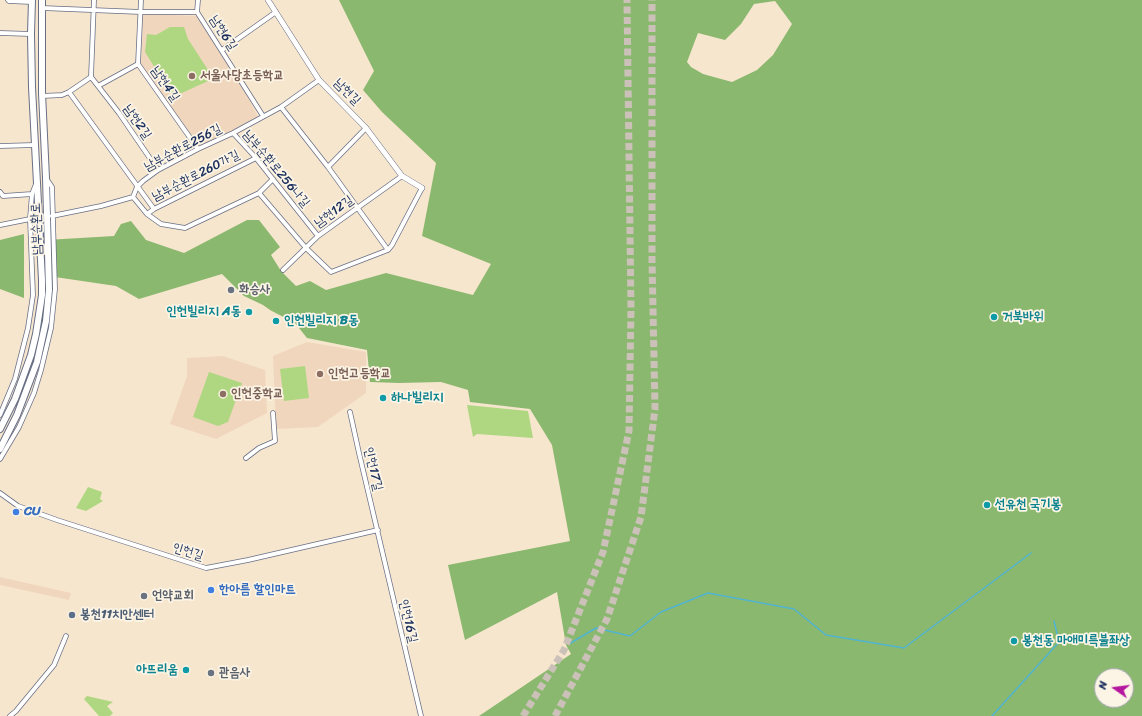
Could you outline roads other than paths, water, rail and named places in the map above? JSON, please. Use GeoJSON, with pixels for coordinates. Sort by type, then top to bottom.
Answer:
{"type":"FeatureCollection","features":[{"type":"Feature","properties":{"kind":"main road","name":"남부순환로"},"geometry":{"type":"LineString","coordinates":[[0,449],[17,415],[34,373],[46,321],[49,290],[46,178],[42,120],[42,0]]}},
{"type":"Feature","properties":{"kind":"main road","name":"남부순환로"},"geometry":{"type":"LineString","coordinates":[[0,430],[21,382],[30,355],[39,317],[42,280],[34,145],[31,34],[32,1]]}},
{"type":"Feature","properties":{"kind":"main road"},"geometry":{"type":"LineString","coordinates":[[32,87],[36,95],[38,96],[42,94]]}},
{"type":"Feature","properties":{"kind":"main road"},"geometry":{"type":"LineString","coordinates":[[33,117],[34,113],[36,112],[42,120]]}},
{"type":"Feature","properties":{"kind":"street"},"geometry":{"type":"LineString","coordinates":[[8,0],[32,1]]}},
{"type":"Feature","properties":{"kind":"street"},"geometry":{"type":"LineString","coordinates":[[42,94],[62,95],[91,77],[94,0]]}},
{"type":"Feature","properties":{"kind":"street","name":"남현4길"},"geometry":{"type":"LineString","coordinates":[[141,0],[138,64],[198,149]]}},
{"type":"Feature","properties":{"kind":"street","name":"남현6길"},"geometry":{"type":"LineString","coordinates":[[198,0],[197,12],[263,116]]}},
{"type":"Feature","properties":{"kind":"street","name":"남현길"},"geometry":{"type":"LineString","coordinates":[[268,0],[319,80],[366,128],[402,176],[422,188]]}},
{"type":"Feature","properties":{"kind":"street"},"geometry":{"type":"LineString","coordinates":[[42,8],[141,12],[197,12]]}},
{"type":"Feature","properties":{"kind":"street"},"geometry":{"type":"LineString","coordinates":[[222,50],[276,12]]}},
{"type":"Feature","properties":{"kind":"street"},"geometry":{"type":"LineString","coordinates":[[0,33],[31,34]]}},
{"type":"Feature","properties":{"kind":"street"},"geometry":{"type":"LineString","coordinates":[[98,86],[138,64]]}},
{"type":"Feature","properties":{"kind":"street","name":"남현2길"},"geometry":{"type":"LineString","coordinates":[[91,77],[158,170]]}},
{"type":"Feature","properties":{"kind":"street","name":"남부순환로256길"},"geometry":{"type":"LineString","coordinates":[[133,197],[137,187],[158,170],[233,133],[281,107],[319,80]]}},
{"type":"Feature","properties":{"kind":"street"},"geometry":{"type":"LineString","coordinates":[[69,92],[154,209]]}},
{"type":"Feature","properties":{"kind":"street"},"geometry":{"type":"LineString","coordinates":[[281,107],[328,167],[356,208],[388,250]]}},
{"type":"Feature","properties":{"kind":"street"},"geometry":{"type":"LineString","coordinates":[[328,167],[366,128]]}},
{"type":"Feature","properties":{"kind":"street","name":"남부순환로256나길"},"geometry":{"type":"LineString","coordinates":[[233,133],[256,158],[318,236]]}},
{"type":"Feature","properties":{"kind":"street"},"geometry":{"type":"LineString","coordinates":[[0,146],[34,145]]}},
{"type":"Feature","properties":{"kind":"street","name":"남부순환로260가길"},"geometry":{"type":"LineString","coordinates":[[147,214],[154,209],[256,158]]}},
{"type":"Feature","properties":{"kind":"street","name":"남현12길"},"geometry":{"type":"LineString","coordinates":[[283,270],[318,236],[402,176]]}},
{"type":"Feature","properties":{"kind":"street"},"geometry":{"type":"LineString","coordinates":[[0,459],[19,427],[34,393],[48,342],[55,289],[52,187],[46,178]]}},
{"type":"Feature","properties":{"kind":"street"},"geometry":{"type":"LineString","coordinates":[[52,216],[101,206],[133,197],[147,214],[161,224],[185,228],[259,193],[273,179]]}},
{"type":"Feature","properties":{"kind":"street"},"geometry":{"type":"LineString","coordinates":[[0,415],[15,379],[28,328],[33,295],[30,219],[32,194],[37,182]]}},
{"type":"Feature","properties":{"kind":"street"},"geometry":{"type":"LineString","coordinates":[[259,193],[306,248],[331,272],[388,250],[422,188]]}},
{"type":"Feature","properties":{"kind":"street"},"geometry":{"type":"LineString","coordinates":[[0,192],[3,196],[32,194]]}},
{"type":"Feature","properties":{"kind":"street"},"geometry":{"type":"LineString","coordinates":[[0,225],[30,219]]}},
{"type":"Feature","properties":{"kind":"street","name":"인헌17길"},"geometry":{"type":"LineString","coordinates":[[350,412],[378,530]]}},
{"type":"Feature","properties":{"kind":"street"},"geometry":{"type":"LineString","coordinates":[[246,458],[275,440],[272,413]]}},
{"type":"Feature","properties":{"kind":"street","name":"인헌길"},"geometry":{"type":"LineString","coordinates":[[0,493],[18,506],[206,568],[248,560],[378,530]]}},
{"type":"Feature","properties":{"kind":"street","name":"인헌16길"},"geometry":{"type":"LineString","coordinates":[[378,530],[420,716]]}},
{"type":"Feature","properties":{"kind":"street"},"geometry":{"type":"LineString","coordinates":[[10,716],[16,711],[54,666],[66,636]]}},
{"type":"Feature","properties":{"kind":"waterway"},"geometry":{"type":"LineString","coordinates":[[569,644],[596,628],[630,636],[661,612],[708,593],[794,609],[826,635],[904,648],[1031,553]]}},
{"type":"Feature","properties":{"kind":"waterway"},"geometry":{"type":"LineString","coordinates":[[992,716],[1059,642],[1054,621]]}},
{"type":"Feature","properties":{"kind":"tunnel"},"geometry":{"type":"LineString","coordinates":[[523,716],[564,650],[603,552],[629,431],[631,309],[627,0]]}},
{"type":"Feature","properties":{"kind":"tunnel"},"geometry":{"type":"LineString","coordinates":[[555,716],[607,619],[641,517],[655,409],[652,259],[652,0]]}},
{"type":"Feature","properties":{"kind":"place","name":"서울사당초등학교"},"geometry":{"type":"Point","coordinates":[192,76]}},
{"type":"Feature","properties":{"kind":"place","name":"화승사"},"geometry":{"type":"Point","coordinates":[231,290]}},
{"type":"Feature","properties":{"kind":"place","name":"인헌빌리지 A동"},"geometry":{"type":"Point","coordinates":[249,312]}},
{"type":"Feature","properties":{"kind":"place","name":"거북바위"},"geometry":{"type":"Point","coordinates":[994,317]}},
{"type":"Feature","properties":{"kind":"place","name":"인헌빌리지 B동"},"geometry":{"type":"Point","coordinates":[276,321]}},
{"type":"Feature","properties":{"kind":"place","name":"인헌고등학교"},"geometry":{"type":"Point","coordinates":[320,374]}},
{"type":"Feature","properties":{"kind":"place","name":"인헌중학교"},"geometry":{"type":"Point","coordinates":[223,394]}},
{"type":"Feature","properties":{"kind":"place","name":"하나빌리지"},"geometry":{"type":"Point","coordinates":[383,398]}},
{"type":"Feature","properties":{"kind":"place","name":"선유천 국기봉"},"geometry":{"type":"Point","coordinates":[987,505]}},
{"type":"Feature","properties":{"kind":"place","name":"CU"},"geometry":{"type":"Point","coordinates":[16,512]}},
{"type":"Feature","properties":{"kind":"place","name":"한아름 할인마트"},"geometry":{"type":"Point","coordinates":[211,590]}},
{"type":"Feature","properties":{"kind":"place","name":"언약교회"},"geometry":{"type":"Point","coordinates":[144,596]}},
{"type":"Feature","properties":{"kind":"place","name":"봉천11치안센터"},"geometry":{"type":"Point","coordinates":[72,615]}},
{"type":"Feature","properties":{"kind":"place","name":"봉천동 마애미륵불좌상"},"geometry":{"type":"Point","coordinates":[1014,641]}},
{"type":"Feature","properties":{"kind":"place","name":"아뜨리움"},"geometry":{"type":"Point","coordinates":[186,670]}},
{"type":"Feature","properties":{"kind":"place","name":"관음사"},"geometry":{"type":"Point","coordinates":[211,673]}}]}
